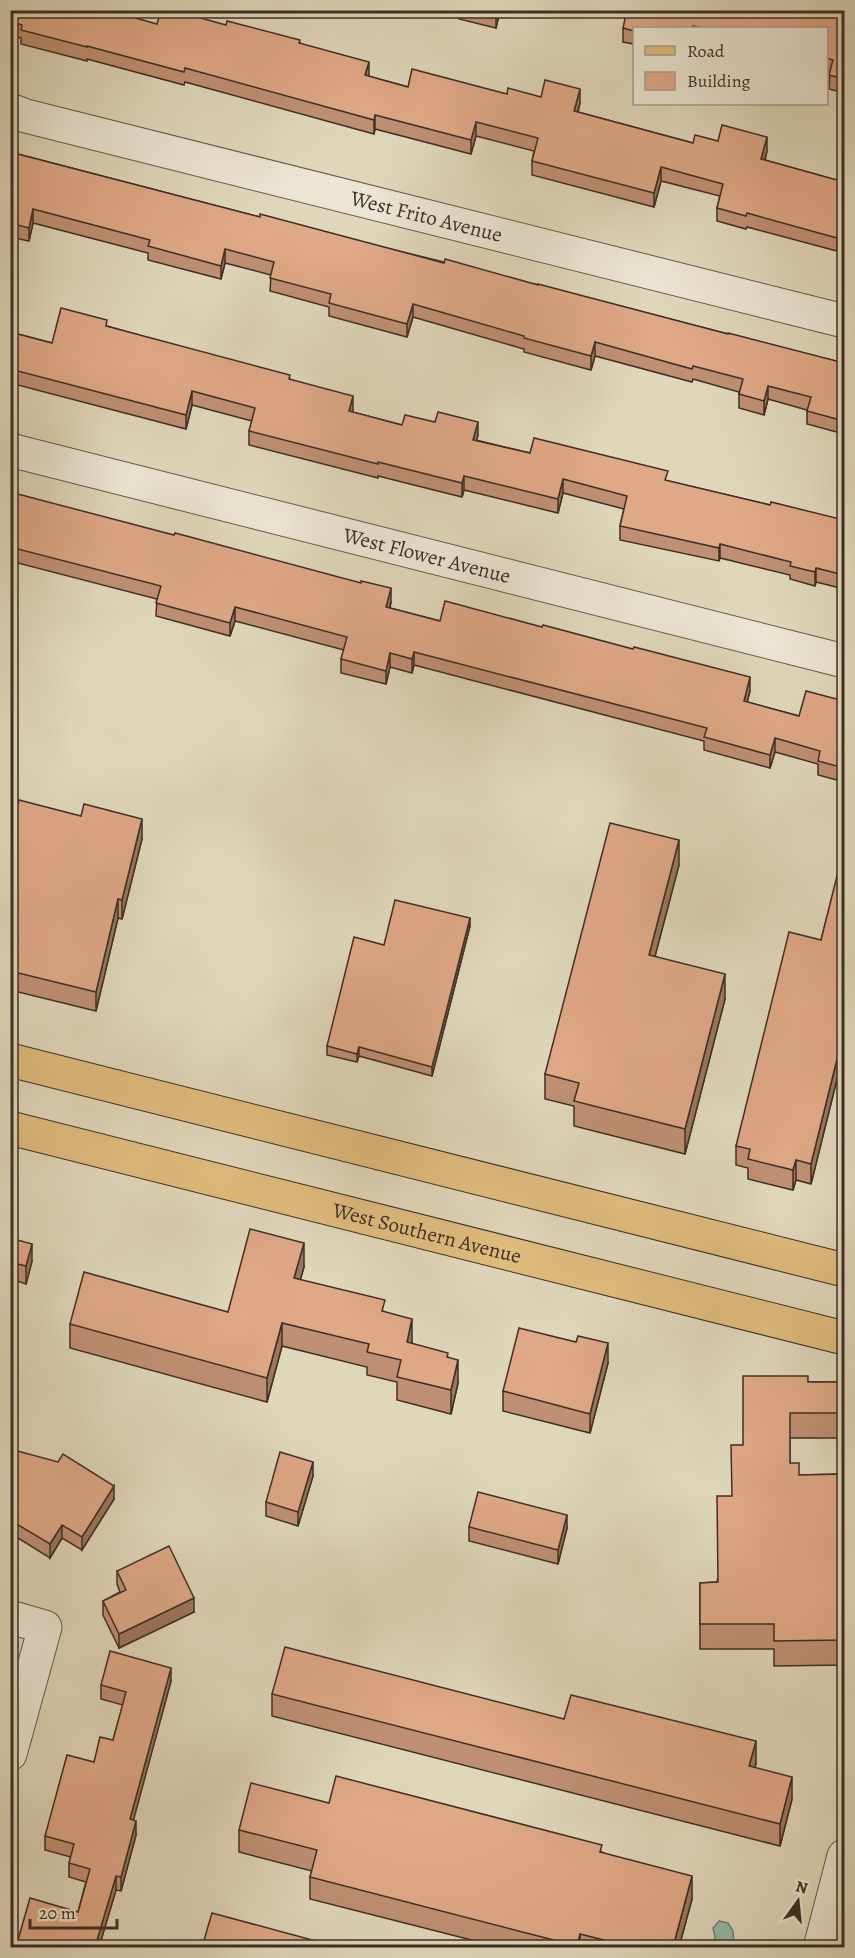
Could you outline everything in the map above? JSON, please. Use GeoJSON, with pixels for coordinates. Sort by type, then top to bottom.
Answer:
{"type":"FeatureCollection","features":[{"type":"Feature","properties":{"kind":"main road"},"geometry":{"type":"LineString","coordinates":[[10,1060],[844,1270]]}},
{"type":"Feature","properties":{"kind":"main road","name":"West Southern Avenue"},"geometry":{"type":"LineString","coordinates":[[10,1128],[844,1338]]}},
{"type":"Feature","properties":{"kind":"street","name":"West Frito Avenue"},"geometry":{"type":"LineString","coordinates":[[10,110],[49,122],[844,321]]}},
{"type":"Feature","properties":{"kind":"street","name":"West Flower Avenue"},"geometry":{"type":"LineString","coordinates":[[10,450],[844,661]]}},
{"type":"Feature","properties":{"kind":"street"},"geometry":{"type":"LineString","coordinates":[[10,1617],[45,1627],[10,1754]]}},
{"type":"Feature","properties":{"kind":"street"},"geometry":{"type":"LineString","coordinates":[[820,1947],[844,1856]]}},
{"type":"Feature","properties":{"kind":"shaded area"},"geometry":{"type":"Polygon","coordinates":[[[719,1921],[728,1923],[733,1931],[734,1947],[710,1947],[715,1937],[713,1928],[719,1921]]]}},
{"type":"Feature","properties":{"kind":"building"},"geometry":{"type":"Polygon","coordinates":[[[10,10],[107,10],[157,24],[161,10],[172,10],[226,25],[227,21],[300,40],[299,43],[369,62],[365,75],[408,87],[412,69],[507,94],[508,88],[541,97],[545,80],[580,89],[574,111],[693,143],[695,135],[718,141],[722,125],[767,137],[761,159],[844,182],[844,235],[838,233],[837,238],[747,213],[746,216],[717,208],[723,184],[661,167],[654,193],[532,161],[538,138],[476,122],[471,140],[375,115],[374,120],[185,68],[184,72],[21,30],[22,25],[10,21],[10,10]]]}},
{"type":"Feature","properties":{"kind":"building"},"geometry":{"type":"Polygon","coordinates":[[[481,10],[497,10],[496,14],[481,10]]]}},
{"type":"Feature","properties":{"kind":"building"},"geometry":{"type":"Polygon","coordinates":[[[627,10],[815,10],[844,18],[844,79],[829,75],[833,60],[828,59],[828,27],[633,27],[633,31],[623,28],[627,10]]]}},
{"type":"Feature","properties":{"kind":"building"},"geometry":{"type":"Polygon","coordinates":[[[10,152],[260,217],[260,214],[444,263],[445,259],[844,363],[844,421],[807,411],[811,397],[768,386],[764,401],[739,394],[743,379],[693,366],[692,369],[595,342],[591,356],[413,304],[407,324],[329,303],[331,294],[270,278],[274,262],[225,249],[221,266],[148,246],[150,240],[33,209],[29,228],[10,223],[10,152]]]}},
{"type":"Feature","properties":{"kind":"building"},"geometry":{"type":"Polygon","coordinates":[[[61,308],[107,320],[106,326],[290,375],[289,379],[353,396],[349,411],[402,425],[405,415],[435,422],[438,412],[478,422],[473,440],[530,453],[534,438],[668,471],[665,480],[844,520],[844,575],[816,568],[815,572],[790,566],[791,562],[720,544],[719,548],[620,526],[627,496],[563,479],[558,499],[464,476],[462,483],[249,431],[255,408],[192,391],[186,415],[10,369],[10,332],[52,343],[61,308]]]}},
{"type":"Feature","properties":{"kind":"building"},"geometry":{"type":"Polygon","coordinates":[[[10,492],[361,583],[361,581],[391,588],[386,607],[440,621],[445,601],[750,677],[744,701],[799,716],[806,691],[844,701],[844,768],[818,761],[820,751],[775,738],[770,755],[704,737],[707,728],[414,652],[412,659],[390,653],[386,671],[341,659],[347,637],[235,607],[230,623],[156,603],[161,586],[10,547],[10,492]]]}},
{"type":"Feature","properties":{"kind":"building"},"geometry":{"type":"Polygon","coordinates":[[[19,800],[81,816],[84,804],[142,819],[122,900],[118,899],[96,992],[10,971],[10,835],[19,800]]]}},
{"type":"Feature","properties":{"kind":"building"},"geometry":{"type":"Polygon","coordinates":[[[610,823],[679,840],[649,955],[725,974],[685,1129],[574,1101],[579,1083],[545,1074],[610,823]]]}},
{"type":"Feature","properties":{"kind":"building"},"geometry":{"type":"Polygon","coordinates":[[[843,852],[844,1031],[811,1164],[796,1160],[793,1170],[748,1159],[750,1149],[736,1146],[789,932],[821,940],[843,852]]]}},
{"type":"Feature","properties":{"kind":"building"},"geometry":{"type":"Polygon","coordinates":[[[395,900],[470,918],[432,1067],[359,1047],[357,1054],[327,1046],[354,937],[384,945],[395,900]]]}},
{"type":"Feature","properties":{"kind":"building"},"geometry":{"type":"Polygon","coordinates":[[[250,1229],[304,1243],[294,1278],[385,1300],[382,1311],[412,1319],[407,1342],[448,1353],[447,1357],[458,1360],[451,1390],[397,1377],[401,1360],[367,1352],[369,1344],[282,1323],[267,1378],[70,1324],[84,1272],[228,1312],[250,1229]]]}},
{"type":"Feature","properties":{"kind":"building"},"geometry":{"type":"Polygon","coordinates":[[[10,1238],[32,1244],[26,1266],[17,1264],[10,1290],[10,1238]]]}},
{"type":"Feature","properties":{"kind":"building"},"geometry":{"type":"Polygon","coordinates":[[[10,1318],[16,1319],[11,1342],[10,1342],[10,1318]]]}},
{"type":"Feature","properties":{"kind":"building"},"geometry":{"type":"Polygon","coordinates":[[[519,1328],[576,1342],[578,1336],[608,1343],[590,1414],[503,1391],[519,1328]]]}},
{"type":"Feature","properties":{"kind":"building"},"geometry":{"type":"Polygon","coordinates":[[[743,1376],[808,1376],[808,1382],[844,1382],[844,1413],[790,1413],[790,1463],[799,1463],[799,1475],[844,1474],[844,1640],[774,1641],[774,1624],[700,1624],[700,1583],[718,1582],[717,1496],[732,1496],[731,1445],[743,1445],[743,1376]]]}},
{"type":"Feature","properties":{"kind":"building"},"geometry":{"type":"Polygon","coordinates":[[[10,1449],[58,1462],[63,1454],[114,1486],[82,1537],[62,1525],[50,1544],[10,1520],[10,1449]]]}},
{"type":"Feature","properties":{"kind":"building"},"geometry":{"type":"Polygon","coordinates":[[[280,1452],[313,1462],[298,1512],[266,1502],[280,1452]]]}},
{"type":"Feature","properties":{"kind":"building"},"geometry":{"type":"Polygon","coordinates":[[[478,1492],[567,1515],[558,1550],[469,1527],[478,1492]]]}},
{"type":"Feature","properties":{"kind":"building"},"geometry":{"type":"Polygon","coordinates":[[[169,1546],[194,1598],[119,1634],[103,1601],[126,1590],[117,1571],[169,1546]]]}},
{"type":"Feature","properties":{"kind":"building"},"geometry":{"type":"Polygon","coordinates":[[[285,1647],[564,1719],[571,1695],[756,1741],[749,1766],[792,1777],[780,1824],[272,1694],[285,1647]]]}},
{"type":"Feature","properties":{"kind":"building"},"geometry":{"type":"Polygon","coordinates":[[[110,1651],[171,1668],[130,1819],[136,1821],[121,1877],[116,1876],[95,1947],[16,1947],[30,1898],[78,1912],[90,1869],[69,1863],[74,1844],[45,1836],[67,1755],[94,1762],[100,1737],[113,1740],[126,1692],[101,1685],[110,1651]]]}},
{"type":"Feature","properties":{"kind":"building"},"geometry":{"type":"Polygon","coordinates":[[[336,1776],[602,1845],[600,1852],[692,1876],[673,1947],[631,1947],[580,1934],[577,1946],[310,1877],[317,1850],[239,1830],[251,1783],[329,1803],[336,1776]]]}},
{"type":"Feature","properties":{"kind":"building"},"geometry":{"type":"Polygon","coordinates":[[[212,1913],[338,1947],[202,1947],[212,1913]]]}}]}
